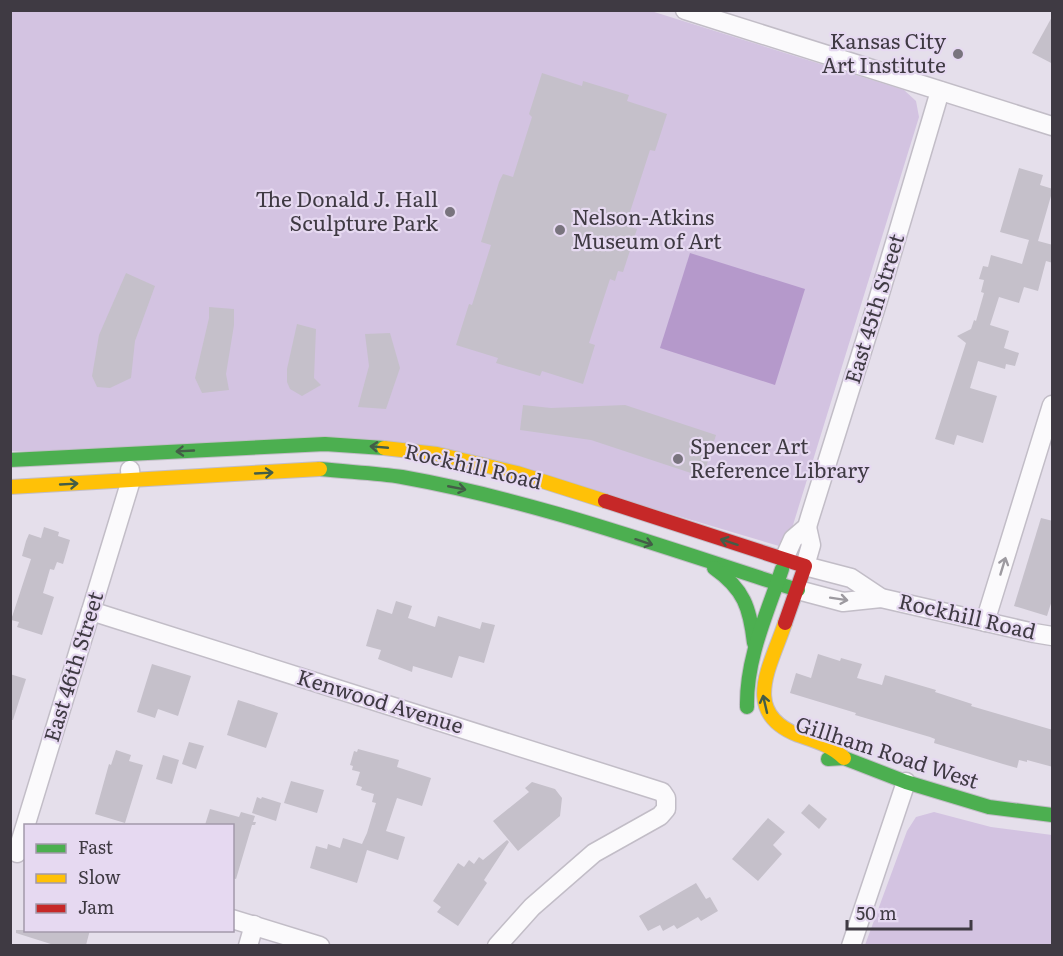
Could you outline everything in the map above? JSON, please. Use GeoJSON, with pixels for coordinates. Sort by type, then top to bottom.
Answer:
{"type":"FeatureCollection","features":[{"type":"Feature","properties":{"kind":"main road","name":"Rockhill Road"},"geometry":{"type":"LineString","coordinates":[[10,460],[326,444],[437,454],[517,473],[805,566]]}},
{"type":"Feature","properties":{"kind":"main road","name":"Rockhill Road"},"geometry":{"type":"LineString","coordinates":[[10,487],[316,469],[400,477],[480,493],[609,530],[798,590]]}},
{"type":"Feature","properties":{"kind":"main road","name":"East 45th Street"},"geometry":{"type":"LineString","coordinates":[[755,648],[784,560]]}},
{"type":"Feature","properties":{"kind":"main road"},"geometry":{"type":"LineString","coordinates":[[701,561],[724,574],[740,589],[750,615],[755,648],[746,696],[747,708],[753,719]]}},
{"type":"Feature","properties":{"kind":"main road","name":"East 45th Street"},"geometry":{"type":"LineString","coordinates":[[805,566],[764,685],[765,710],[780,726],[834,748],[844,758]]}},
{"type":"Feature","properties":{"kind":"main road","name":"Gillham Road West"},"geometry":{"type":"LineString","coordinates":[[780,741],[830,760],[844,758],[906,782],[989,807],[1053,814]]}},
{"type":"Feature","properties":{"kind":"street"},"geometry":{"type":"LineString","coordinates":[[685,10],[1053,126]]}},
{"type":"Feature","properties":{"kind":"street","name":"East 45th Street"},"geometry":{"type":"LineString","coordinates":[[805,566],[811,545],[807,527],[876,309],[940,91]]}},
{"type":"Feature","properties":{"kind":"street"},"geometry":{"type":"LineString","coordinates":[[986,622],[1053,405]]}},
{"type":"Feature","properties":{"kind":"street"},"geometry":{"type":"LineString","coordinates":[[129,454],[131,480]]}},
{"type":"Feature","properties":{"kind":"street","name":"East 46th Street"},"geometry":{"type":"LineString","coordinates":[[27,824],[131,480]]}},
{"type":"Feature","properties":{"kind":"street","name":"East 45th Street"},"geometry":{"type":"LineString","coordinates":[[784,560],[793,539],[807,527]]}},
{"type":"Feature","properties":{"kind":"street","name":"Rockhill Road"},"geometry":{"type":"LineString","coordinates":[[805,566],[850,578],[881,597],[1053,636]]}},
{"type":"Feature","properties":{"kind":"street","name":"Rockhill Road"},"geometry":{"type":"LineString","coordinates":[[798,590],[843,602],[881,597]]}},
{"type":"Feature","properties":{"kind":"street","name":"Kenwood Avenue"},"geometry":{"type":"LineString","coordinates":[[91,611],[662,792],[666,798],[666,809],[660,816],[594,853],[531,907],[497,945]]}},
{"type":"Feature","properties":{"kind":"street"},"geometry":{"type":"LineString","coordinates":[[851,945],[906,782]]}},
{"type":"Feature","properties":{"kind":"street","name":"East 46th Street"},"geometry":{"type":"LineString","coordinates":[[18,853],[24,833]]}},
{"type":"Feature","properties":{"kind":"street"},"geometry":{"type":"LineString","coordinates":[[234,920],[320,945]]}},
{"type":"Feature","properties":{"kind":"street"},"geometry":{"type":"LineString","coordinates":[[248,945],[254,926]]}},
{"type":"Feature","properties":{"kind":"shaded area","name":"The Donald J. Hall Sculpture Park"},"geometry":{"type":"Polygon","coordinates":[[[11,11],[651,11],[904,90],[916,101],[919,117],[789,538],[779,546],[459,451],[11,451],[11,11]]]}},
{"type":"Feature","properties":{"kind":"shaded area"},"geometry":{"type":"Polygon","coordinates":[[[690,253],[805,289],[775,385],[660,348],[690,253]]]}},
{"type":"Feature","properties":{"kind":"shaded area"},"geometry":{"type":"Polygon","coordinates":[[[934,812],[991,827],[1052,835],[1052,945],[865,945],[907,831],[916,817],[934,812]]]}},
{"type":"Feature","properties":{"kind":"building"},"geometry":{"type":"Polygon","coordinates":[[[1053,15],[1053,64],[1032,53],[1053,15]]]}},
{"type":"Feature","properties":{"kind":"building","name":"Nelson-Atkins Museum of Art"},"geometry":{"type":"Polygon","coordinates":[[[542,73],[582,86],[583,81],[629,95],[627,101],[667,114],[655,151],[650,150],[629,215],[634,217],[631,227],[637,229],[623,272],[618,271],[615,281],[610,279],[589,343],[595,345],[583,384],[542,371],[540,376],[496,363],[498,358],[456,345],[469,304],[472,305],[491,245],[481,242],[499,182],[503,174],[513,177],[532,117],[529,114],[542,73]]]}},
{"type":"Feature","properties":{"kind":"building"},"geometry":{"type":"Polygon","coordinates":[[[1019,168],[1043,175],[1040,185],[1053,189],[1038,241],[1053,245],[1053,263],[1046,261],[1038,291],[1024,287],[1019,303],[999,297],[990,325],[1009,331],[1004,348],[1019,353],[1015,366],[1006,364],[1005,369],[978,361],[970,388],[997,396],[983,443],[957,435],[954,445],[935,439],[966,343],[957,336],[971,329],[974,320],[976,321],[984,293],[981,292],[984,280],[979,279],[983,266],[988,267],[991,255],[1022,264],[1029,240],[1000,232],[1019,168]]]}},
{"type":"Feature","properties":{"kind":"building"},"geometry":{"type":"Polygon","coordinates":[[[126,273],[155,286],[135,341],[131,378],[110,388],[97,387],[92,376],[99,335],[126,273]]]}},
{"type":"Feature","properties":{"kind":"building"},"geometry":{"type":"Polygon","coordinates":[[[209,307],[234,309],[234,325],[226,374],[229,390],[202,393],[195,378],[209,318],[209,307]]]}},
{"type":"Feature","properties":{"kind":"building"},"geometry":{"type":"Polygon","coordinates":[[[297,324],[316,329],[314,378],[321,385],[302,396],[290,389],[287,382],[287,369],[297,324]]]}},
{"type":"Feature","properties":{"kind":"building"},"geometry":{"type":"Polygon","coordinates":[[[390,333],[400,368],[386,409],[358,407],[369,366],[365,334],[390,333]]]}},
{"type":"Feature","properties":{"kind":"building","name":"Spencer Art Reference Library"},"geometry":{"type":"Polygon","coordinates":[[[523,405],[551,408],[625,405],[716,435],[703,477],[591,440],[520,430],[523,405]]]}},
{"type":"Feature","properties":{"kind":"building"},"geometry":{"type":"Polygon","coordinates":[[[1041,518],[1053,521],[1053,597],[1047,616],[1014,606],[1041,518]]]}},
{"type":"Feature","properties":{"kind":"building"},"geometry":{"type":"Polygon","coordinates":[[[44,527],[59,532],[58,536],[70,540],[63,564],[57,562],[54,570],[50,569],[43,593],[54,597],[42,635],[17,627],[19,622],[11,620],[31,559],[22,556],[26,541],[29,534],[41,538],[44,527]]]}},
{"type":"Feature","properties":{"kind":"building"},"geometry":{"type":"Polygon","coordinates":[[[396,601],[412,606],[408,618],[435,627],[438,616],[480,629],[482,622],[495,625],[484,663],[459,656],[452,678],[413,666],[412,672],[378,659],[381,650],[366,646],[377,609],[392,614],[396,601]]]}},
{"type":"Feature","properties":{"kind":"building"},"geometry":{"type":"Polygon","coordinates":[[[818,654],[840,661],[841,658],[862,664],[857,678],[882,685],[885,675],[936,690],[935,692],[972,704],[971,706],[1053,730],[1053,767],[1019,760],[1017,768],[934,743],[935,739],[930,737],[790,693],[796,673],[811,678],[818,654]]]}},
{"type":"Feature","properties":{"kind":"building"},"geometry":{"type":"Polygon","coordinates":[[[152,664],[191,676],[178,716],[158,709],[155,718],[137,712],[152,664]]]}},
{"type":"Feature","properties":{"kind":"building"},"geometry":{"type":"Polygon","coordinates":[[[10,674],[26,679],[13,720],[10,720],[10,674]]]}},
{"type":"Feature","properties":{"kind":"building"},"geometry":{"type":"Polygon","coordinates":[[[238,700],[278,713],[266,748],[227,735],[238,700]]]}},
{"type":"Feature","properties":{"kind":"building"},"geometry":{"type":"Polygon","coordinates":[[[189,742],[204,746],[196,769],[182,764],[189,742]]]}},
{"type":"Feature","properties":{"kind":"building"},"geometry":{"type":"Polygon","coordinates":[[[358,749],[399,760],[397,767],[431,778],[422,806],[397,798],[386,831],[405,837],[398,860],[367,850],[357,883],[310,868],[316,846],[327,849],[328,844],[340,848],[343,838],[362,844],[367,833],[376,803],[372,802],[374,794],[361,790],[362,787],[356,785],[360,772],[352,770],[353,766],[350,765],[354,751],[357,752],[358,749]]]}},
{"type":"Feature","properties":{"kind":"building"},"geometry":{"type":"Polygon","coordinates":[[[116,750],[131,755],[129,761],[143,765],[125,823],[95,814],[109,764],[111,765],[116,750]]]}},
{"type":"Feature","properties":{"kind":"building"},"geometry":{"type":"Polygon","coordinates":[[[163,755],[179,760],[172,784],[156,779],[163,755]]]}},
{"type":"Feature","properties":{"kind":"building"},"geometry":{"type":"Polygon","coordinates":[[[291,781],[324,790],[317,813],[284,803],[291,781]]]}},
{"type":"Feature","properties":{"kind":"building"},"geometry":{"type":"Polygon","coordinates":[[[532,782],[555,789],[562,798],[560,816],[518,851],[493,821],[529,792],[525,788],[532,782]]]}},
{"type":"Feature","properties":{"kind":"building"},"geometry":{"type":"Polygon","coordinates":[[[257,797],[281,803],[276,821],[252,813],[257,797]]]}},
{"type":"Feature","properties":{"kind":"building"},"geometry":{"type":"Polygon","coordinates":[[[809,804],[827,819],[819,829],[801,813],[809,804]]]}},
{"type":"Feature","properties":{"kind":"building"},"geometry":{"type":"Polygon","coordinates":[[[210,809],[239,817],[241,812],[255,816],[253,822],[256,822],[252,825],[236,879],[234,878],[234,824],[205,824],[210,809]]]}},
{"type":"Feature","properties":{"kind":"building"},"geometry":{"type":"Polygon","coordinates":[[[768,818],[785,832],[773,845],[782,854],[758,881],[732,859],[768,818]]]}},
{"type":"Feature","properties":{"kind":"building"},"geometry":{"type":"Polygon","coordinates":[[[507,840],[509,842],[484,880],[487,883],[458,926],[437,912],[441,907],[433,901],[458,863],[464,867],[469,860],[474,864],[479,857],[483,860],[507,840]]]}},
{"type":"Feature","properties":{"kind":"building"},"geometry":{"type":"Polygon","coordinates":[[[696,883],[706,899],[710,897],[718,911],[701,921],[698,917],[677,929],[674,925],[663,931],[660,925],[648,931],[639,916],[696,883]]]}},
{"type":"Feature","properties":{"kind":"building"},"geometry":{"type":"Polygon","coordinates":[[[16,930],[89,932],[86,945],[54,945],[16,933],[16,930]]]}},
{"type":"Feature","properties":{"kind":"traffic: fast"},"geometry":{"type":"LineString","coordinates":[[10,460],[325,444],[384,448]]}},
{"type":"Feature","properties":{"kind":"traffic: fast"},"geometry":{"type":"LineString","coordinates":[[320,469],[402,477],[503,499],[602,527],[798,590]]}},
{"type":"Feature","properties":{"kind":"traffic: fast"},"geometry":{"type":"LineString","coordinates":[[714,568],[732,584],[744,600],[754,643]]}},
{"type":"Feature","properties":{"kind":"traffic: fast"},"geometry":{"type":"LineString","coordinates":[[747,707],[754,654],[782,569]]}},
{"type":"Feature","properties":{"kind":"traffic: fast"},"geometry":{"type":"LineString","coordinates":[[828,759],[844,758],[906,782],[989,807],[1052,815]]}},
{"type":"Feature","properties":{"kind":"traffic: slow"},"geometry":{"type":"LineString","coordinates":[[384,448],[437,454],[517,473],[605,501]]}},
{"type":"Feature","properties":{"kind":"traffic: slow"},"geometry":{"type":"LineString","coordinates":[[10,487],[320,469]]}},
{"type":"Feature","properties":{"kind":"traffic: slow"},"geometry":{"type":"LineString","coordinates":[[785,623],[764,686],[765,701],[770,714],[780,725],[798,735],[817,741],[844,758]]}},
{"type":"Feature","properties":{"kind":"traffic: jam"},"geometry":{"type":"LineString","coordinates":[[605,501],[805,566],[785,623]]}},
{"type":"Feature","properties":{"kind":"place","name":"Kansas City Art Institute"},"geometry":{"type":"Point","coordinates":[958,54]}},
{"type":"Feature","properties":{"kind":"place","name":"The Donald J. Hall Sculpture Park"},"geometry":{"type":"Point","coordinates":[450,212]}},
{"type":"Feature","properties":{"kind":"place","name":"Nelson-Atkins Museum of Art"},"geometry":{"type":"Point","coordinates":[560,230]}},
{"type":"Feature","properties":{"kind":"place","name":"Spencer Art Reference Library"},"geometry":{"type":"Point","coordinates":[678,459]}}]}
